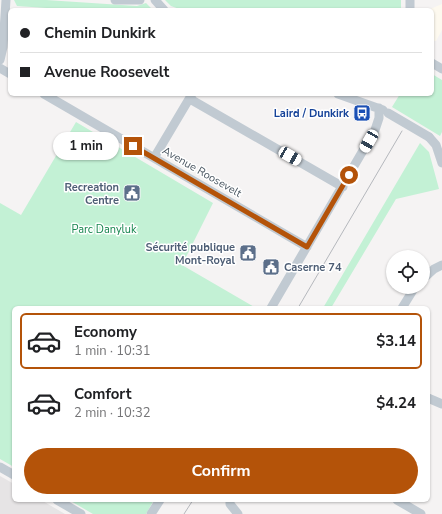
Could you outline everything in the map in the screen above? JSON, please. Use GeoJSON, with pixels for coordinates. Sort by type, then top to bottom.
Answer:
{"type":"FeatureCollection","features":[{"type":"Feature","properties":{"kind":"street"},"geometry":{"type":"LineString","coordinates":[[0,60],[3,47],[6,0]]}},
{"type":"Feature","properties":{"kind":"street"},"geometry":{"type":"LineString","coordinates":[[115,0],[140,0]]}},
{"type":"Feature","properties":{"kind":"street"},"geometry":{"type":"LineString","coordinates":[[155,0],[162,8]]}},
{"type":"Feature","properties":{"kind":"street","name":"Avenue Roosevelt"},"geometry":{"type":"LineString","coordinates":[[50,96],[307,247]]}},
{"type":"Feature","properties":{"kind":"street"},"geometry":{"type":"LineString","coordinates":[[154,158],[191,96],[343,187]]}},
{"type":"Feature","properties":{"kind":"street"},"geometry":{"type":"LineString","coordinates":[[344,96],[379,108],[429,137],[442,142]]}},
{"type":"Feature","properties":{"kind":"street"},"geometry":{"type":"LineString","coordinates":[[272,306],[375,130],[379,118],[379,108]]}},
{"type":"Feature","properties":{"kind":"street"},"geometry":{"type":"LineString","coordinates":[[429,137],[436,145],[442,158]]}},
{"type":"Feature","properties":{"kind":"street"},"geometry":{"type":"LineString","coordinates":[[430,273],[442,265]]}},
{"type":"Feature","properties":{"kind":"street"},"geometry":{"type":"LineString","coordinates":[[403,306],[411,294]]}},
{"type":"Feature","properties":{"kind":"street"},"geometry":{"type":"LineString","coordinates":[[430,399],[442,404]]}},
{"type":"Feature","properties":{"kind":"street"},"geometry":{"type":"LineString","coordinates":[[0,467],[12,474]]}},
{"type":"Feature","properties":{"kind":"street"},"geometry":{"type":"LineString","coordinates":[[60,502],[81,514]]}},
{"type":"Feature","properties":{"kind":"street"},"geometry":{"type":"LineString","coordinates":[[151,514],[159,502]]}},
{"type":"Feature","properties":{"kind":"street"},"geometry":{"type":"LineString","coordinates":[[230,502],[238,514]]}},
{"type":"Feature","properties":{"kind":"street"},"geometry":{"type":"LineString","coordinates":[[400,502],[421,514]]}},
{"type":"Feature","properties":{"kind":"shaded area"},"geometry":{"type":"Polygon","coordinates":[[[442,4],[442,30],[436,41],[434,41],[434,8],[433,8],[442,4]]]}},
{"type":"Feature","properties":{"kind":"shaded area"},"geometry":{"type":"Polygon","coordinates":[[[0,476],[12,483],[12,502],[44,502],[65,514],[0,514],[0,476]]]}},
{"type":"Feature","properties":{"kind":"green space"},"geometry":{"type":"Polygon","coordinates":[[[14,0],[46,0],[137,6],[146,3],[151,8],[46,8],[17,6],[14,0]]]}},
{"type":"Feature","properties":{"kind":"green space"},"geometry":{"type":"Polygon","coordinates":[[[165,0],[401,0],[401,8],[176,8],[171,6],[165,0]]]}},
{"type":"Feature","properties":{"kind":"green space"},"geometry":{"type":"Polygon","coordinates":[[[434,75],[442,80],[442,132],[440,136],[392,107],[399,96],[434,96],[434,75]]]}},
{"type":"Feature","properties":{"kind":"green space","name":"Parc Danyluk"},"geometry":{"type":"Polygon","coordinates":[[[76,122],[213,203],[182,265],[253,306],[12,306],[12,466],[0,459],[0,203],[21,215],[76,122]]]}},
{"type":"Feature","properties":{"kind":"green space"},"geometry":{"type":"Polygon","coordinates":[[[420,143],[429,152],[439,189],[396,199],[332,306],[324,306],[420,143]]]}},
{"type":"Feature","properties":{"kind":"green space"},"geometry":{"type":"Polygon","coordinates":[[[72,502],[153,502],[146,514],[93,514],[72,502]]]}},
{"type":"Feature","properties":{"kind":"tram line"},"geometry":{"type":"LineString","coordinates":[[299,306],[402,131]]}},
{"type":"Feature","properties":{"kind":"tram line"},"geometry":{"type":"LineString","coordinates":[[184,514],[192,502]]}},
{"type":"Feature","properties":{"kind":"place","name":"Laird / Dunkirk"},"geometry":{"type":"Point","coordinates":[362,113]}},
{"type":"Feature","properties":{"kind":"place","name":"Recreation Centre"},"geometry":{"type":"Point","coordinates":[132,193]}},
{"type":"Feature","properties":{"kind":"place","name":"Sécurité publique Mont-Royal"},"geometry":{"type":"Point","coordinates":[248,253]}},
{"type":"Feature","properties":{"kind":"place","name":"Caserne 74"},"geometry":{"type":"Point","coordinates":[271,267]}},
{"type":"Feature","properties":{"kind":"route"},"geometry":{"type":"LineString","coordinates":[[133,146],[307,247],[349,175]]}}]}
